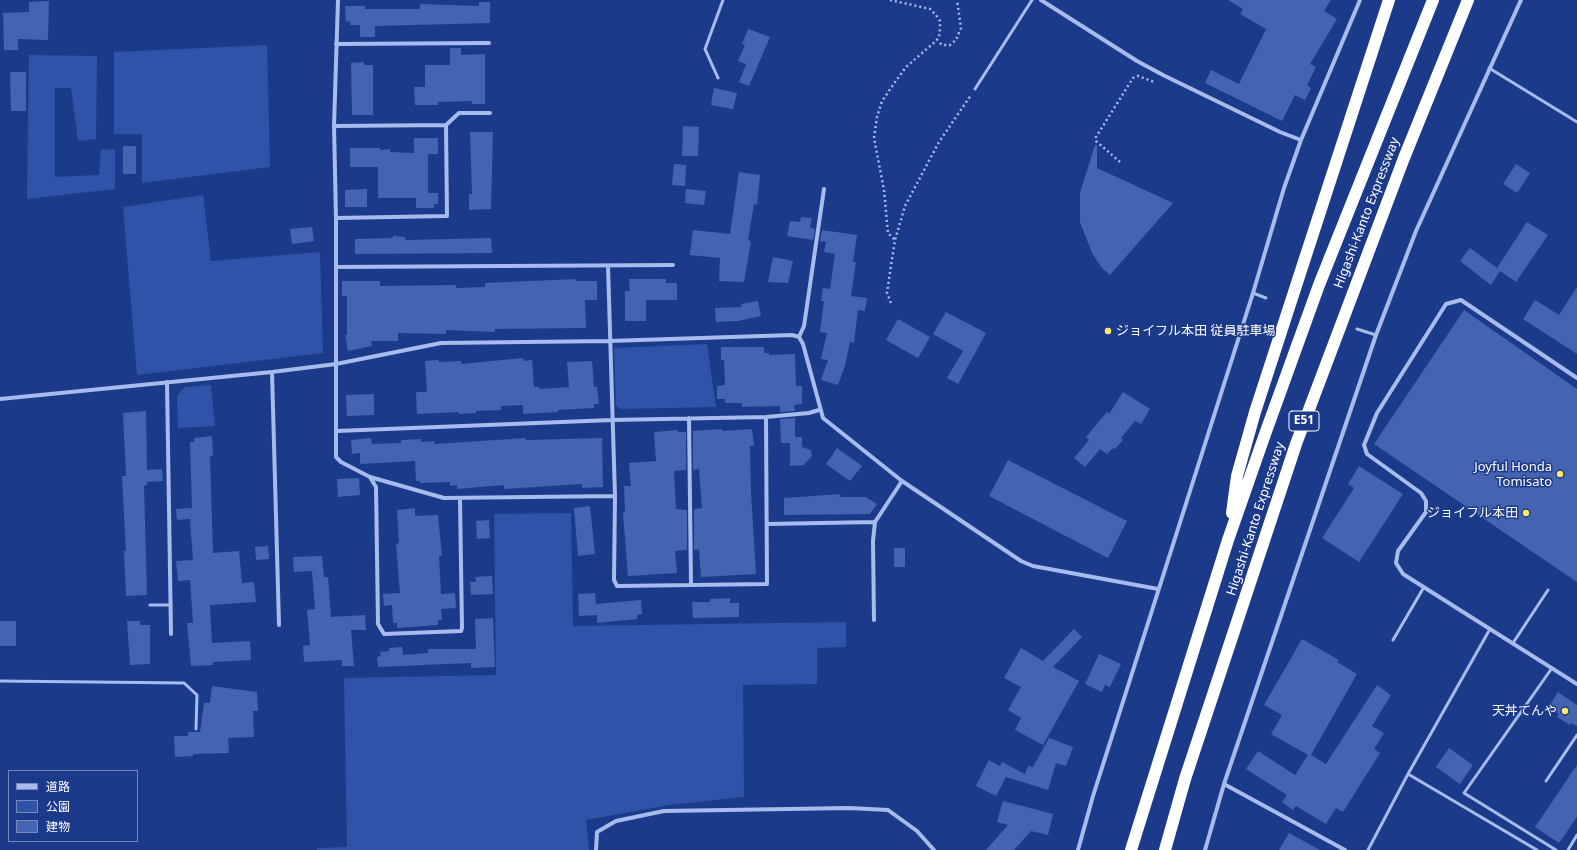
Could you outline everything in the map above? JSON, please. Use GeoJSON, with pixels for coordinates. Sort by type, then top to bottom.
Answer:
{"type":"FeatureCollection","features":[{"type":"Feature","properties":{"kind":"highway"},"geometry":{"type":"LineString","coordinates":[[1228,540],[1237,476],[1255,412],[1388,0]]}},
{"type":"Feature","properties":{"kind":"highway","name":"Higashi-Kanto Expressway"},"geometry":{"type":"LineString","coordinates":[[1131,850],[1228,540],[1319,285],[1433,0]]}},
{"type":"Feature","properties":{"kind":"highway","name":"Higashi-Kanto Expressway"},"geometry":{"type":"LineString","coordinates":[[1165,850],[1185,778],[1296,444],[1401,165],[1468,0]]}},
{"type":"Feature","properties":{"kind":"street"},"geometry":{"type":"LineString","coordinates":[[338,0],[334,126],[336,218],[336,457],[341,462],[370,477],[444,498],[616,496]]}},
{"type":"Feature","properties":{"kind":"street"},"geometry":{"type":"LineString","coordinates":[[1041,0],[1137,61],[1166,77],[1280,132],[1301,140]]}},
{"type":"Feature","properties":{"kind":"street"},"geometry":{"type":"LineString","coordinates":[[1078,850],[1093,796],[1253,293],[1284,188],[1301,140],[1360,0]]}},
{"type":"Feature","properties":{"kind":"street"},"geometry":{"type":"LineString","coordinates":[[1205,850],[1224,784],[1376,335],[1416,231],[1521,0]]}},
{"type":"Feature","properties":{"kind":"street"},"geometry":{"type":"LineString","coordinates":[[336,44],[489,43]]}},
{"type":"Feature","properties":{"kind":"street"},"geometry":{"type":"LineString","coordinates":[[334,126],[446,125],[459,113],[490,113]]}},
{"type":"Feature","properties":{"kind":"street"},"geometry":{"type":"LineString","coordinates":[[336,218],[447,216],[446,125]]}},
{"type":"Feature","properties":{"kind":"street"},"geometry":{"type":"LineString","coordinates":[[799,338],[804,326],[824,189]]}},
{"type":"Feature","properties":{"kind":"street"},"geometry":{"type":"LineString","coordinates":[[336,267],[673,265]]}},
{"type":"Feature","properties":{"kind":"street"},"geometry":{"type":"LineString","coordinates":[[608,266],[609,341],[616,496],[614,580],[617,586],[767,584],[766,417]]}},
{"type":"Feature","properties":{"kind":"street"},"geometry":{"type":"LineString","coordinates":[[1577,378],[1461,300],[1446,304],[1377,413],[1364,445],[1367,454],[1421,493],[1426,501],[1426,512],[1398,551],[1396,563],[1403,574],[1577,684]]}},
{"type":"Feature","properties":{"kind":"street"},"geometry":{"type":"LineString","coordinates":[[0,399],[272,372],[336,364],[441,343],[609,341],[784,335],[799,338],[803,344],[819,410],[823,418],[902,481],[1021,561],[1033,566],[1158,589]]}},
{"type":"Feature","properties":{"kind":"street"},"geometry":{"type":"LineString","coordinates":[[272,372],[279,625]]}},
{"type":"Feature","properties":{"kind":"street"},"geometry":{"type":"LineString","coordinates":[[167,382],[171,634]]}},
{"type":"Feature","properties":{"kind":"street"},"geometry":{"type":"LineString","coordinates":[[337,431],[612,420],[766,417],[809,413],[819,410]]}},
{"type":"Feature","properties":{"kind":"street"},"geometry":{"type":"LineString","coordinates":[[689,418],[691,585]]}},
{"type":"Feature","properties":{"kind":"street"},"geometry":{"type":"LineString","coordinates":[[370,477],[376,488],[378,624],[380,630],[384,634],[461,631],[460,499]]}},
{"type":"Feature","properties":{"kind":"street"},"geometry":{"type":"LineString","coordinates":[[874,620],[873,540],[875,522],[902,481]]}},
{"type":"Feature","properties":{"kind":"street"},"geometry":{"type":"LineString","coordinates":[[767,524],[875,522]]}},
{"type":"Feature","properties":{"kind":"street"},"geometry":{"type":"LineString","coordinates":[[1224,784],[1345,850]]}},
{"type":"Feature","properties":{"kind":"street"},"geometry":{"type":"LineString","coordinates":[[596,850],[597,832],[616,821],[664,811],[849,808],[888,810],[917,831],[934,850]]}},
{"type":"Feature","properties":{"kind":"lane"},"geometry":{"type":"LineString","coordinates":[[718,78],[705,49],[723,0]]}},
{"type":"Feature","properties":{"kind":"lane"},"geometry":{"type":"LineString","coordinates":[[975,89],[1032,0]]}},
{"type":"Feature","properties":{"kind":"lane"},"geometry":{"type":"LineString","coordinates":[[1489,68],[1577,122]]}},
{"type":"Feature","properties":{"kind":"lane"},"geometry":{"type":"LineString","coordinates":[[1253,293],[1266,298]]}},
{"type":"Feature","properties":{"kind":"lane"},"geometry":{"type":"LineString","coordinates":[[1357,329],[1376,335]]}},
{"type":"Feature","properties":{"kind":"lane"},"geometry":{"type":"LineString","coordinates":[[1393,640],[1424,587]]}},
{"type":"Feature","properties":{"kind":"lane"},"geometry":{"type":"LineString","coordinates":[[1513,643],[1548,590]]}},
{"type":"Feature","properties":{"kind":"lane"},"geometry":{"type":"LineString","coordinates":[[150,605],[171,606]]}},
{"type":"Feature","properties":{"kind":"lane"},"geometry":{"type":"LineString","coordinates":[[1368,850],[1408,774],[1490,629]]}},
{"type":"Feature","properties":{"kind":"lane"},"geometry":{"type":"LineString","coordinates":[[1552,668],[1464,793],[1556,850]]}},
{"type":"Feature","properties":{"kind":"lane"},"geometry":{"type":"LineString","coordinates":[[0,681],[184,683],[197,695],[196,729]]}},
{"type":"Feature","properties":{"kind":"lane"},"geometry":{"type":"LineString","coordinates":[[1546,781],[1577,735]]}},
{"type":"Feature","properties":{"kind":"lane"},"geometry":{"type":"LineString","coordinates":[[1408,774],[1537,850]]}},
{"type":"Feature","properties":{"kind":"lane"},"geometry":{"type":"LineString","coordinates":[[1568,850],[1577,835]]}},
{"type":"Feature","properties":{"kind":"path"},"geometry":{"type":"LineString","coordinates":[[890,0],[930,9],[940,21],[940,28],[936,41],[906,68],[882,101],[877,117],[874,138],[884,190],[888,233],[895,240]]}},
{"type":"Feature","properties":{"kind":"path"},"geometry":{"type":"LineString","coordinates":[[940,43],[942,45],[950,45],[956,40],[961,28],[957,0]]}},
{"type":"Feature","properties":{"kind":"path"},"geometry":{"type":"LineString","coordinates":[[1120,162],[1096,141],[1096,136],[1133,78],[1138,76],[1158,83],[1162,82],[1166,77]]}},
{"type":"Feature","properties":{"kind":"path"},"geometry":{"type":"LineString","coordinates":[[890,303],[887,293],[895,240],[905,206],[939,142],[975,89]]}},
{"type":"Feature","properties":{"kind":"green space"},"geometry":{"type":"Polygon","coordinates":[[[267,45],[270,167],[142,183],[142,134],[114,134],[114,52],[267,45]]]}},
{"type":"Feature","properties":{"kind":"green space"},"geometry":{"type":"Polygon","coordinates":[[[29,55],[97,56],[96,139],[78,141],[71,88],[55,88],[55,177],[99,175],[101,150],[115,149],[115,189],[27,199],[29,55]]]}},
{"type":"Feature","properties":{"kind":"green space"},"geometry":{"type":"Polygon","coordinates":[[[203,195],[211,261],[320,252],[323,353],[137,375],[123,207],[203,195]]]}},
{"type":"Feature","properties":{"kind":"green space"},"geometry":{"type":"Polygon","coordinates":[[[707,344],[716,407],[621,409],[616,406],[614,348],[707,344]]]}},
{"type":"Feature","properties":{"kind":"green space"},"geometry":{"type":"Polygon","coordinates":[[[211,385],[215,426],[178,428],[177,396],[185,387],[211,385]]]}},
{"type":"Feature","properties":{"kind":"green space"},"geometry":{"type":"Polygon","coordinates":[[[571,513],[573,626],[846,622],[846,647],[817,648],[817,684],[743,685],[744,797],[669,805],[586,820],[589,850],[317,850],[317,848],[347,847],[344,678],[496,675],[494,514],[571,513]]]}},
{"type":"Feature","properties":{"kind":"building"},"geometry":{"type":"Polygon","coordinates":[[[1228,0],[1331,0],[1324,11],[1337,19],[1310,64],[1316,67],[1307,85],[1311,88],[1305,100],[1295,95],[1282,121],[1205,83],[1211,70],[1239,84],[1266,29],[1240,14],[1243,9],[1228,0]]]}},
{"type":"Feature","properties":{"kind":"building"},"geometry":{"type":"Polygon","coordinates":[[[49,1],[48,40],[18,39],[18,50],[4,50],[3,13],[29,12],[29,2],[49,1]]]}},
{"type":"Feature","properties":{"kind":"building"},"geometry":{"type":"Polygon","coordinates":[[[479,2],[490,2],[490,23],[375,26],[375,37],[360,37],[360,25],[350,25],[350,21],[346,22],[345,6],[365,6],[365,9],[420,9],[420,4],[479,6],[479,2]]]}},
{"type":"Feature","properties":{"kind":"building"},"geometry":{"type":"Polygon","coordinates":[[[748,29],[770,37],[749,86],[739,82],[746,64],[738,61],[745,45],[742,44],[748,29]]]}},
{"type":"Feature","properties":{"kind":"building"},"geometry":{"type":"Polygon","coordinates":[[[450,48],[461,48],[461,55],[485,54],[485,104],[472,104],[472,101],[438,102],[438,105],[415,105],[414,87],[425,87],[425,65],[450,65],[450,48]]]}},
{"type":"Feature","properties":{"kind":"building"},"geometry":{"type":"Polygon","coordinates":[[[364,62],[364,65],[373,65],[373,115],[352,115],[351,63],[364,62]]]}},
{"type":"Feature","properties":{"kind":"building"},"geometry":{"type":"Polygon","coordinates":[[[10,72],[26,72],[26,111],[11,111],[10,72]]]}},
{"type":"Feature","properties":{"kind":"building"},"geometry":{"type":"Polygon","coordinates":[[[714,88],[737,93],[733,109],[711,105],[714,88]]]}},
{"type":"Feature","properties":{"kind":"building"},"geometry":{"type":"Polygon","coordinates":[[[683,126],[699,127],[698,156],[682,156],[683,126]]]}},
{"type":"Feature","properties":{"kind":"building"},"geometry":{"type":"Polygon","coordinates":[[[470,132],[493,132],[491,209],[469,210],[469,194],[472,194],[470,132]]]}},
{"type":"Feature","properties":{"kind":"building"},"geometry":{"type":"Polygon","coordinates":[[[414,138],[438,138],[438,154],[428,154],[428,193],[438,193],[438,204],[434,204],[434,208],[416,208],[416,198],[378,198],[378,167],[350,167],[350,148],[380,148],[380,150],[390,149],[390,152],[414,153],[414,138]]]}},
{"type":"Feature","properties":{"kind":"building"},"geometry":{"type":"Polygon","coordinates":[[[1095,145],[1097,145],[1097,168],[1173,203],[1110,275],[1102,268],[1092,253],[1080,222],[1080,193],[1095,145]]]}},
{"type":"Feature","properties":{"kind":"building"},"geometry":{"type":"Polygon","coordinates":[[[123,146],[136,146],[136,174],[123,174],[123,146]]]}},
{"type":"Feature","properties":{"kind":"building"},"geometry":{"type":"Polygon","coordinates":[[[674,164],[686,165],[685,186],[672,185],[674,164]]]}},
{"type":"Feature","properties":{"kind":"building"},"geometry":{"type":"Polygon","coordinates":[[[1516,164],[1530,173],[1517,193],[1503,184],[1516,164]]]}},
{"type":"Feature","properties":{"kind":"building"},"geometry":{"type":"Polygon","coordinates":[[[739,172],[760,175],[757,205],[754,204],[748,240],[751,241],[744,282],[719,281],[720,258],[690,255],[693,230],[730,234],[739,172]]]}},
{"type":"Feature","properties":{"kind":"building"},"geometry":{"type":"Polygon","coordinates":[[[367,189],[367,207],[345,207],[345,190],[367,189]]]}},
{"type":"Feature","properties":{"kind":"building"},"geometry":{"type":"Polygon","coordinates":[[[686,189],[706,191],[704,205],[685,203],[686,189]]]}},
{"type":"Feature","properties":{"kind":"building"},"geometry":{"type":"Polygon","coordinates":[[[801,217],[812,218],[810,228],[815,229],[813,240],[787,236],[790,221],[800,222],[801,217]]]}},
{"type":"Feature","properties":{"kind":"building"},"geometry":{"type":"Polygon","coordinates":[[[1527,222],[1548,235],[1516,282],[1500,271],[1491,285],[1460,261],[1470,248],[1497,268],[1527,222]]]}},
{"type":"Feature","properties":{"kind":"building"},"geometry":{"type":"Polygon","coordinates":[[[312,227],[314,241],[292,244],[290,229],[312,227]]]}},
{"type":"Feature","properties":{"kind":"building"},"geometry":{"type":"Polygon","coordinates":[[[822,230],[857,235],[853,262],[856,262],[851,296],[867,298],[865,311],[858,310],[854,343],[850,342],[845,366],[838,385],[821,380],[828,360],[821,359],[827,333],[820,332],[824,301],[821,301],[823,288],[830,289],[835,254],[824,252],[826,242],[820,241],[822,230]]]}},
{"type":"Feature","properties":{"kind":"building"},"geometry":{"type":"Polygon","coordinates":[[[393,236],[405,237],[405,240],[491,238],[492,253],[355,254],[355,239],[393,238],[393,236]]]}},
{"type":"Feature","properties":{"kind":"building"},"geometry":{"type":"Polygon","coordinates":[[[773,257],[793,261],[788,283],[768,282],[773,257]]]}},
{"type":"Feature","properties":{"kind":"building"},"geometry":{"type":"Polygon","coordinates":[[[576,279],[576,281],[597,281],[597,300],[585,300],[586,328],[495,329],[495,332],[446,330],[446,334],[398,333],[398,341],[371,341],[372,346],[348,351],[345,335],[347,335],[347,296],[342,296],[342,281],[380,281],[380,286],[456,285],[456,288],[485,287],[485,283],[576,279]]]}},
{"type":"Feature","properties":{"kind":"building"},"geometry":{"type":"Polygon","coordinates":[[[629,279],[666,279],[666,283],[677,283],[677,300],[646,300],[646,321],[625,321],[625,291],[630,291],[629,279]]]}},
{"type":"Feature","properties":{"kind":"building"},"geometry":{"type":"Polygon","coordinates":[[[1577,287],[1577,354],[1523,319],[1535,300],[1559,315],[1577,287]]]}},
{"type":"Feature","properties":{"kind":"building"},"geometry":{"type":"Polygon","coordinates":[[[758,301],[761,316],[738,321],[716,322],[715,308],[742,307],[741,304],[758,301]]]}},
{"type":"Feature","properties":{"kind":"building","name":"ジョイフル本田"},"geometry":{"type":"Polygon","coordinates":[[[1464,310],[1577,389],[1577,582],[1374,444],[1464,310]]]}},
{"type":"Feature","properties":{"kind":"building"},"geometry":{"type":"Polygon","coordinates":[[[946,312],[986,333],[958,384],[947,378],[963,351],[933,334],[946,312]]]}},
{"type":"Feature","properties":{"kind":"building"},"geometry":{"type":"Polygon","coordinates":[[[898,319],[930,337],[918,358],[886,340],[898,319]]]}},
{"type":"Feature","properties":{"kind":"building"},"geometry":{"type":"Polygon","coordinates":[[[721,347],[764,347],[764,353],[769,353],[769,355],[795,354],[796,386],[802,386],[802,404],[794,405],[795,411],[780,412],[780,406],[742,407],[742,403],[725,403],[725,399],[717,399],[717,386],[725,385],[724,360],[721,360],[721,347]]]}},
{"type":"Feature","properties":{"kind":"building"},"geometry":{"type":"Polygon","coordinates":[[[523,358],[524,361],[532,360],[534,387],[539,387],[540,389],[569,387],[567,362],[592,361],[594,387],[597,387],[599,404],[594,404],[594,408],[523,414],[523,405],[501,406],[501,410],[476,411],[476,413],[459,414],[459,412],[417,414],[416,392],[427,392],[425,361],[461,361],[461,364],[523,358]]]}},
{"type":"Feature","properties":{"kind":"building"},"geometry":{"type":"Polygon","coordinates":[[[1123,392],[1150,409],[1141,424],[1135,421],[1121,438],[1123,440],[1115,449],[1113,448],[1107,454],[1100,449],[1085,467],[1074,458],[1089,440],[1086,437],[1107,412],[1109,414],[1123,392]]]}},
{"type":"Feature","properties":{"kind":"building"},"geometry":{"type":"Polygon","coordinates":[[[374,394],[374,415],[347,416],[346,395],[374,394]]]}},
{"type":"Feature","properties":{"kind":"building"},"geometry":{"type":"Polygon","coordinates":[[[146,411],[147,470],[162,469],[163,481],[147,482],[147,485],[144,486],[147,595],[126,596],[124,551],[126,551],[122,476],[126,476],[123,413],[146,411]]]}},
{"type":"Feature","properties":{"kind":"building"},"geometry":{"type":"Polygon","coordinates":[[[795,418],[795,437],[802,437],[802,447],[811,450],[812,456],[804,465],[790,466],[790,443],[781,443],[780,419],[795,418]]]}},
{"type":"Feature","properties":{"kind":"building"},"geometry":{"type":"Polygon","coordinates":[[[722,429],[722,431],[752,429],[754,446],[750,446],[751,493],[756,574],[701,577],[699,549],[694,550],[694,509],[702,508],[699,469],[693,470],[693,431],[722,429]]]}},
{"type":"Feature","properties":{"kind":"building"},"geometry":{"type":"Polygon","coordinates":[[[678,430],[678,432],[686,432],[686,470],[674,471],[676,509],[687,510],[687,550],[675,551],[677,573],[628,576],[623,513],[625,512],[624,486],[631,486],[629,463],[656,461],[654,432],[678,430]]]}},
{"type":"Feature","properties":{"kind":"building"},"geometry":{"type":"Polygon","coordinates":[[[212,436],[213,456],[210,456],[213,553],[239,551],[242,583],[254,582],[256,602],[210,605],[212,643],[250,641],[251,660],[213,662],[213,665],[191,666],[187,623],[193,623],[190,580],[178,581],[176,561],[193,560],[190,519],[177,520],[176,509],[192,508],[190,442],[194,442],[194,438],[212,436]]]}},
{"type":"Feature","properties":{"kind":"building"},"geometry":{"type":"Polygon","coordinates":[[[371,438],[372,444],[401,443],[401,440],[421,439],[421,442],[434,441],[435,444],[526,438],[526,440],[602,438],[603,487],[582,488],[582,484],[504,489],[504,485],[457,489],[457,485],[450,486],[450,482],[420,483],[420,481],[416,481],[415,461],[360,464],[360,453],[352,454],[351,440],[371,438]]]}},
{"type":"Feature","properties":{"kind":"building"},"geometry":{"type":"Polygon","coordinates":[[[837,448],[862,466],[850,481],[826,464],[837,448]]]}},
{"type":"Feature","properties":{"kind":"building"},"geometry":{"type":"Polygon","coordinates":[[[1008,460],[1127,521],[1108,558],[989,496],[1008,460]]]}},
{"type":"Feature","properties":{"kind":"building"},"geometry":{"type":"Polygon","coordinates":[[[1359,466],[1403,494],[1359,562],[1322,538],[1354,488],[1348,484],[1359,466]]]}},
{"type":"Feature","properties":{"kind":"building"},"geometry":{"type":"Polygon","coordinates":[[[359,478],[360,495],[338,497],[337,479],[359,478]]]}},
{"type":"Feature","properties":{"kind":"building"},"geometry":{"type":"Polygon","coordinates":[[[841,494],[839,497],[866,497],[877,504],[870,514],[784,515],[784,498],[841,494]]]}},
{"type":"Feature","properties":{"kind":"building"},"geometry":{"type":"Polygon","coordinates":[[[590,506],[595,554],[578,556],[574,508],[590,506]]]}},
{"type":"Feature","properties":{"kind":"building"},"geometry":{"type":"Polygon","coordinates":[[[415,508],[415,516],[438,515],[442,556],[439,556],[441,594],[455,593],[456,608],[441,609],[442,620],[438,620],[438,625],[397,628],[397,623],[393,623],[392,605],[384,606],[383,594],[400,593],[396,544],[399,543],[397,510],[415,508]]]}},
{"type":"Feature","properties":{"kind":"building"},"geometry":{"type":"Polygon","coordinates":[[[489,520],[490,538],[477,539],[476,521],[489,520]]]}},
{"type":"Feature","properties":{"kind":"building"},"geometry":{"type":"Polygon","coordinates":[[[268,546],[269,559],[256,560],[255,547],[268,546]]]}},
{"type":"Feature","properties":{"kind":"building"},"geometry":{"type":"Polygon","coordinates":[[[894,548],[905,548],[905,567],[894,567],[894,548]]]}},
{"type":"Feature","properties":{"kind":"building"},"geometry":{"type":"Polygon","coordinates":[[[322,556],[324,577],[328,577],[331,617],[365,615],[366,630],[351,630],[354,666],[342,666],[342,660],[304,662],[303,646],[310,645],[307,610],[315,609],[312,571],[294,572],[293,557],[322,556]]]}},
{"type":"Feature","properties":{"kind":"building"},"geometry":{"type":"Polygon","coordinates":[[[492,576],[493,594],[471,595],[470,582],[476,582],[475,577],[492,576]]]}},
{"type":"Feature","properties":{"kind":"building"},"geometry":{"type":"Polygon","coordinates":[[[595,593],[596,604],[641,600],[642,614],[637,615],[637,619],[597,623],[597,615],[579,616],[578,594],[595,593]]]}},
{"type":"Feature","properties":{"kind":"building"},"geometry":{"type":"Polygon","coordinates":[[[730,598],[730,603],[739,603],[739,617],[693,618],[692,602],[710,602],[710,599],[730,598]]]}},
{"type":"Feature","properties":{"kind":"building"},"geometry":{"type":"Polygon","coordinates":[[[493,618],[495,667],[471,668],[471,663],[378,667],[377,657],[381,656],[380,652],[389,651],[389,648],[402,647],[403,655],[428,653],[428,649],[476,649],[475,619],[493,618]]]}},
{"type":"Feature","properties":{"kind":"building"},"geometry":{"type":"Polygon","coordinates":[[[0,621],[16,621],[16,646],[0,646],[0,621]]]}},
{"type":"Feature","properties":{"kind":"building"},"geometry":{"type":"Polygon","coordinates":[[[127,621],[140,621],[140,625],[150,625],[150,664],[130,665],[127,621]]]}},
{"type":"Feature","properties":{"kind":"building"},"geometry":{"type":"Polygon","coordinates":[[[1074,629],[1082,637],[1053,667],[1079,681],[1043,745],[1015,730],[1021,718],[1008,710],[1021,687],[1004,678],[1021,648],[1043,661],[1074,629]]]}},
{"type":"Feature","properties":{"kind":"building"},"geometry":{"type":"Polygon","coordinates":[[[1302,639],[1339,660],[1337,662],[1357,674],[1311,755],[1326,764],[1377,685],[1391,695],[1372,726],[1384,733],[1374,749],[1380,753],[1343,812],[1336,808],[1326,824],[1296,806],[1293,810],[1282,802],[1287,795],[1246,769],[1258,751],[1295,775],[1308,755],[1271,734],[1282,715],[1264,705],[1302,639]]]}},
{"type":"Feature","properties":{"kind":"building"},"geometry":{"type":"Polygon","coordinates":[[[1099,654],[1121,664],[1110,687],[1105,685],[1102,692],[1085,684],[1099,654]]]}},
{"type":"Feature","properties":{"kind":"building"},"geometry":{"type":"Polygon","coordinates":[[[212,686],[257,692],[258,711],[253,711],[254,737],[228,738],[229,753],[193,754],[193,756],[175,757],[174,736],[188,736],[188,732],[200,732],[204,703],[210,703],[212,686]]]}},
{"type":"Feature","properties":{"kind":"building","name":"天丼てんや"},"geometry":{"type":"Polygon","coordinates":[[[1558,692],[1577,705],[1577,726],[1571,723],[1570,725],[1557,717],[1559,714],[1548,708],[1558,692]]]}},
{"type":"Feature","properties":{"kind":"building"},"geometry":{"type":"Polygon","coordinates":[[[1049,738],[1073,747],[1066,766],[1056,763],[1048,790],[1006,777],[996,796],[976,786],[989,760],[1000,766],[1002,762],[1025,774],[1028,766],[1033,767],[1049,738]]]}},
{"type":"Feature","properties":{"kind":"building"},"geometry":{"type":"Polygon","coordinates":[[[1449,748],[1473,765],[1460,784],[1436,767],[1449,748]]]}},
{"type":"Feature","properties":{"kind":"building"},"geometry":{"type":"Polygon","coordinates":[[[1577,765],[1577,817],[1559,843],[1535,827],[1577,765]]]}},
{"type":"Feature","properties":{"kind":"building"},"geometry":{"type":"Polygon","coordinates":[[[1003,801],[1053,814],[1048,835],[1031,831],[1014,850],[986,850],[1008,825],[997,822],[1003,801]]]}},
{"type":"Feature","properties":{"kind":"building"},"geometry":{"type":"Polygon","coordinates":[[[1289,833],[1320,850],[1279,850],[1289,833]]]}},
{"type":"Feature","properties":{"kind":"place","name":"ジョイフル本田 従員駐車場"},"geometry":{"type":"Point","coordinates":[1108,331]}},
{"type":"Feature","properties":{"kind":"place","name":"Joyful Honda Tomisato"},"geometry":{"type":"Point","coordinates":[1560,474]}},
{"type":"Feature","properties":{"kind":"place","name":"ジョイフル本田"},"geometry":{"type":"Point","coordinates":[1526,513]}},
{"type":"Feature","properties":{"kind":"place","name":"天丼てんや"},"geometry":{"type":"Point","coordinates":[1565,711]}}]}
